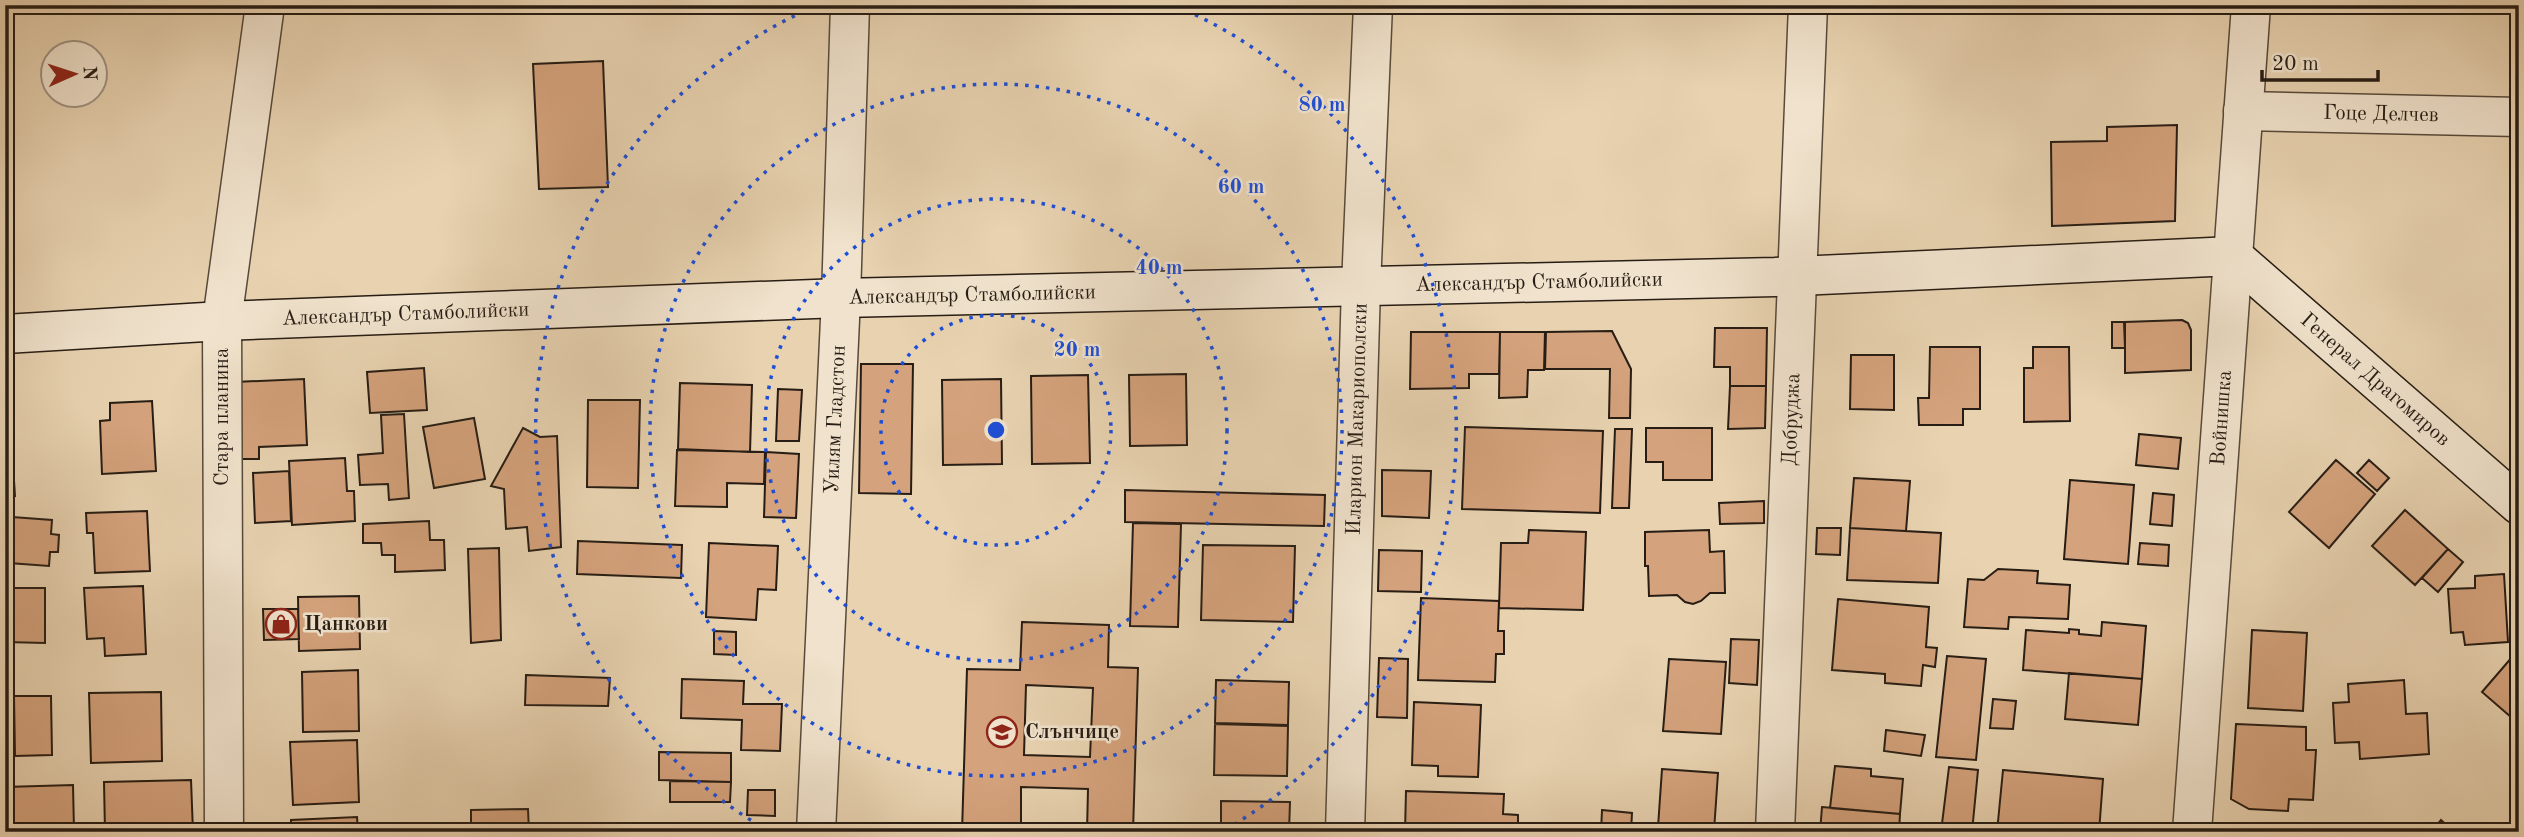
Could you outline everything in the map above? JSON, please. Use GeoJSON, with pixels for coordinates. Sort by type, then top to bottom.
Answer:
{"type":"FeatureCollection","features":[{"type":"Feature","properties":{"kind":"street","name":"Стара планина"},"geometry":{"type":"LineString","coordinates":[[223,832],[222,321],[265,5]]}},
{"type":"Feature","properties":{"kind":"street","name":"Уилям Гладстон"},"geometry":{"type":"LineString","coordinates":[[816,832],[841,298],[850,5]]}},
{"type":"Feature","properties":{"kind":"street","name":"Иларион Макариополски"},"geometry":{"type":"LineString","coordinates":[[1345,832],[1361,286],[1373,5]]}},
{"type":"Feature","properties":{"kind":"street","name":"Добруджа"},"geometry":{"type":"LineString","coordinates":[[1775,832],[1808,5]]}},
{"type":"Feature","properties":{"kind":"street","name":"Войнишка"},"geometry":{"type":"LineString","coordinates":[[2192,832],[2251,5]]}},
{"type":"Feature","properties":{"kind":"street","name":"Гоце Делчев"},"geometry":{"type":"LineString","coordinates":[[2243,111],[2519,117]]}},
{"type":"Feature","properties":{"kind":"street","name":"Александър Стамболийски"},"geometry":{"type":"LineString","coordinates":[[5,334],[222,321],[841,298],[1797,276],[2233,256]]}},
{"type":"Feature","properties":{"kind":"street","name":"Генерал Драгомиров"},"geometry":{"type":"LineString","coordinates":[[2233,256],[2519,505]]}},
{"type":"Feature","properties":{"kind":"building"},"geometry":{"type":"Polygon","coordinates":[[[603,61],[608,187],[539,189],[533,64],[603,61]]]}},
{"type":"Feature","properties":{"kind":"building"},"geometry":{"type":"Polygon","coordinates":[[[2177,125],[2175,221],[2052,226],[2051,142],[2107,141],[2107,127],[2177,125]]]}},
{"type":"Feature","properties":{"kind":"building"},"geometry":{"type":"Polygon","coordinates":[[[2182,320],[2188,323],[2191,330],[2191,370],[2125,373],[2125,322],[2182,320]]]}},
{"type":"Feature","properties":{"kind":"building"},"geometry":{"type":"Polygon","coordinates":[[[2112,322],[2124,322],[2125,348],[2112,348],[2112,322]]]}},
{"type":"Feature","properties":{"kind":"building"},"geometry":{"type":"Polygon","coordinates":[[[1715,328],[1767,328],[1766,386],[1730,386],[1730,367],[1714,367],[1715,328]]]}},
{"type":"Feature","properties":{"kind":"building"},"geometry":{"type":"Polygon","coordinates":[[[1612,331],[1631,369],[1630,418],[1609,418],[1610,369],[1545,369],[1546,332],[1612,331]]]}},
{"type":"Feature","properties":{"kind":"building"},"geometry":{"type":"Polygon","coordinates":[[[1411,332],[1500,332],[1499,374],[1469,374],[1469,388],[1410,389],[1411,332]]]}},
{"type":"Feature","properties":{"kind":"building"},"geometry":{"type":"Polygon","coordinates":[[[1500,332],[1545,332],[1544,370],[1528,370],[1527,397],[1499,398],[1500,332]]]}},
{"type":"Feature","properties":{"kind":"building"},"geometry":{"type":"Polygon","coordinates":[[[1930,347],[1980,347],[1980,409],[1963,409],[1963,425],[1919,425],[1918,398],[1929,398],[1930,347]]]}},
{"type":"Feature","properties":{"kind":"building"},"geometry":{"type":"Polygon","coordinates":[[[2033,347],[2069,347],[2070,421],[2024,422],[2024,368],[2033,368],[2033,347]]]}},
{"type":"Feature","properties":{"kind":"building"},"geometry":{"type":"Polygon","coordinates":[[[1851,355],[1894,355],[1894,410],[1850,409],[1851,355]]]}},
{"type":"Feature","properties":{"kind":"building"},"geometry":{"type":"Polygon","coordinates":[[[861,364],[913,364],[911,494],[859,493],[861,364]]]}},
{"type":"Feature","properties":{"kind":"building"},"geometry":{"type":"Polygon","coordinates":[[[424,368],[427,410],[370,413],[367,372],[424,368]]]}},
{"type":"Feature","properties":{"kind":"building"},"geometry":{"type":"Polygon","coordinates":[[[1186,374],[1187,445],[1130,446],[1129,375],[1186,374]]]}},
{"type":"Feature","properties":{"kind":"building"},"geometry":{"type":"Polygon","coordinates":[[[1088,375],[1090,463],[1032,464],[1031,376],[1088,375]]]}},
{"type":"Feature","properties":{"kind":"building"},"geometry":{"type":"Polygon","coordinates":[[[304,379],[307,445],[259,447],[259,459],[239,459],[235,382],[304,379]]]}},
{"type":"Feature","properties":{"kind":"building"},"geometry":{"type":"Polygon","coordinates":[[[1001,379],[1002,464],[943,465],[942,380],[1001,379]]]}},
{"type":"Feature","properties":{"kind":"building"},"geometry":{"type":"Polygon","coordinates":[[[680,383],[752,385],[750,452],[678,449],[680,383]]]}},
{"type":"Feature","properties":{"kind":"building"},"geometry":{"type":"Polygon","coordinates":[[[1730,386],[1766,386],[1765,428],[1728,429],[1730,386]]]}},
{"type":"Feature","properties":{"kind":"building"},"geometry":{"type":"Polygon","coordinates":[[[778,389],[802,390],[799,441],[776,441],[778,389]]]}},
{"type":"Feature","properties":{"kind":"building"},"geometry":{"type":"Polygon","coordinates":[[[588,400],[640,400],[638,488],[587,487],[588,400]]]}},
{"type":"Feature","properties":{"kind":"building"},"geometry":{"type":"Polygon","coordinates":[[[152,401],[156,471],[102,474],[100,421],[110,420],[110,403],[152,401]]]}},
{"type":"Feature","properties":{"kind":"building"},"geometry":{"type":"Polygon","coordinates":[[[404,414],[409,498],[389,500],[388,484],[360,485],[358,455],[383,453],[381,415],[404,414]]]}},
{"type":"Feature","properties":{"kind":"building"},"geometry":{"type":"Polygon","coordinates":[[[5,417],[10,417],[15,496],[5,497],[5,417]]]}},
{"type":"Feature","properties":{"kind":"building"},"geometry":{"type":"Polygon","coordinates":[[[474,418],[485,479],[434,488],[423,427],[474,418]]]}},
{"type":"Feature","properties":{"kind":"building"},"geometry":{"type":"Polygon","coordinates":[[[1465,427],[1603,431],[1600,513],[1462,509],[1465,427]]]}},
{"type":"Feature","properties":{"kind":"building"},"geometry":{"type":"Polygon","coordinates":[[[523,428],[540,437],[557,436],[561,547],[529,551],[527,527],[506,529],[504,489],[491,486],[523,428]]]}},
{"type":"Feature","properties":{"kind":"building"},"geometry":{"type":"Polygon","coordinates":[[[1646,428],[1712,428],[1712,480],[1663,480],[1663,462],[1646,462],[1646,428]]]}},
{"type":"Feature","properties":{"kind":"building"},"geometry":{"type":"Polygon","coordinates":[[[1615,429],[1632,429],[1629,508],[1612,508],[1615,429]]]}},
{"type":"Feature","properties":{"kind":"building"},"geometry":{"type":"Polygon","coordinates":[[[2139,434],[2181,438],[2178,469],[2136,465],[2139,434]]]}},
{"type":"Feature","properties":{"kind":"building"},"geometry":{"type":"Polygon","coordinates":[[[677,450],[765,452],[764,484],[727,483],[727,507],[675,506],[677,450]]]}},
{"type":"Feature","properties":{"kind":"building"},"geometry":{"type":"Polygon","coordinates":[[[766,452],[799,454],[796,518],[764,517],[766,452]]]}},
{"type":"Feature","properties":{"kind":"building"},"geometry":{"type":"Polygon","coordinates":[[[345,458],[347,491],[354,491],[355,521],[292,525],[289,461],[345,458]]]}},
{"type":"Feature","properties":{"kind":"building"},"geometry":{"type":"Polygon","coordinates":[[[2336,460],[2375,494],[2329,548],[2289,512],[2336,460]]]}},
{"type":"Feature","properties":{"kind":"building"},"geometry":{"type":"Polygon","coordinates":[[[2369,460],[2389,478],[2377,491],[2357,473],[2369,460]]]}},
{"type":"Feature","properties":{"kind":"building"},"geometry":{"type":"Polygon","coordinates":[[[1382,470],[1431,471],[1429,518],[1382,516],[1382,470]]]}},
{"type":"Feature","properties":{"kind":"building"},"geometry":{"type":"Polygon","coordinates":[[[289,471],[291,521],[255,523],[253,473],[289,471]]]}},
{"type":"Feature","properties":{"kind":"building"},"geometry":{"type":"Polygon","coordinates":[[[1854,478],[1910,481],[1906,531],[1850,528],[1854,478]]]}},
{"type":"Feature","properties":{"kind":"building"},"geometry":{"type":"Polygon","coordinates":[[[2070,480],[2134,485],[2128,564],[2064,559],[2070,480]]]}},
{"type":"Feature","properties":{"kind":"building"},"geometry":{"type":"Polygon","coordinates":[[[1125,490],[1325,495],[1324,526],[1125,522],[1125,490]]]}},
{"type":"Feature","properties":{"kind":"building"},"geometry":{"type":"Polygon","coordinates":[[[2153,493],[2174,495],[2172,526],[2150,524],[2153,493]]]}},
{"type":"Feature","properties":{"kind":"building"},"geometry":{"type":"Polygon","coordinates":[[[1764,501],[1764,523],[1720,524],[1719,503],[1764,501]]]}},
{"type":"Feature","properties":{"kind":"building"},"geometry":{"type":"Polygon","coordinates":[[[2405,510],[2448,549],[2415,585],[2372,546],[2405,510]]]}},
{"type":"Feature","properties":{"kind":"building"},"geometry":{"type":"Polygon","coordinates":[[[147,511],[150,571],[95,573],[93,533],[87,533],[86,513],[147,511]]]}},
{"type":"Feature","properties":{"kind":"building"},"geometry":{"type":"Polygon","coordinates":[[[12,517],[52,520],[51,534],[59,535],[58,552],[50,552],[49,566],[9,563],[12,517]]]}},
{"type":"Feature","properties":{"kind":"building"},"geometry":{"type":"Polygon","coordinates":[[[429,521],[430,540],[444,540],[445,570],[395,572],[395,555],[382,555],[381,543],[363,543],[363,524],[429,521]]]}},
{"type":"Feature","properties":{"kind":"building"},"geometry":{"type":"Polygon","coordinates":[[[1133,523],[1181,524],[1178,627],[1130,626],[1133,523]]]}},
{"type":"Feature","properties":{"kind":"building"},"geometry":{"type":"Polygon","coordinates":[[[1817,528],[1841,528],[1840,555],[1816,554],[1817,528]]]}},
{"type":"Feature","properties":{"kind":"building"},"geometry":{"type":"Polygon","coordinates":[[[1850,528],[1941,533],[1938,583],[1847,580],[1850,528]]]}},
{"type":"Feature","properties":{"kind":"building"},"geometry":{"type":"Polygon","coordinates":[[[1529,530],[1586,532],[1583,610],[1499,608],[1501,543],[1528,543],[1529,530]]]}},
{"type":"Feature","properties":{"kind":"building"},"geometry":{"type":"Polygon","coordinates":[[[1709,530],[1710,552],[1724,551],[1725,593],[1710,593],[1693,604],[1685,602],[1677,595],[1649,596],[1648,566],[1645,566],[1645,532],[1709,530]]]}},
{"type":"Feature","properties":{"kind":"building"},"geometry":{"type":"Polygon","coordinates":[[[578,541],[682,545],[681,578],[577,574],[578,541]]]}},
{"type":"Feature","properties":{"kind":"building"},"geometry":{"type":"Polygon","coordinates":[[[709,543],[778,546],[776,590],[758,589],[756,620],[706,617],[709,543]]]}},
{"type":"Feature","properties":{"kind":"building"},"geometry":{"type":"Polygon","coordinates":[[[2140,543],[2169,545],[2168,566],[2138,564],[2140,543]]]}},
{"type":"Feature","properties":{"kind":"building"},"geometry":{"type":"Polygon","coordinates":[[[1203,545],[1295,546],[1293,622],[1201,620],[1203,545]]]}},
{"type":"Feature","properties":{"kind":"building"},"geometry":{"type":"Polygon","coordinates":[[[499,548],[501,640],[471,643],[468,549],[499,548]]]}},
{"type":"Feature","properties":{"kind":"building"},"geometry":{"type":"Polygon","coordinates":[[[2448,549],[2463,562],[2438,592],[2422,578],[2448,549]]]}},
{"type":"Feature","properties":{"kind":"building"},"geometry":{"type":"Polygon","coordinates":[[[1379,550],[1422,551],[1421,592],[1378,591],[1379,550]]]}},
{"type":"Feature","properties":{"kind":"building"},"geometry":{"type":"Polygon","coordinates":[[[1998,569],[2038,571],[2037,583],[2070,585],[2068,619],[2009,617],[2008,629],[1964,627],[1968,579],[1984,580],[1998,569]]]}},
{"type":"Feature","properties":{"kind":"building"},"geometry":{"type":"Polygon","coordinates":[[[2504,574],[2508,642],[2465,645],[2463,632],[2451,633],[2448,589],[2475,588],[2475,576],[2504,574]]]}},
{"type":"Feature","properties":{"kind":"building"},"geometry":{"type":"Polygon","coordinates":[[[143,586],[146,654],[105,656],[104,638],[87,639],[84,588],[143,586]]]}},
{"type":"Feature","properties":{"kind":"building"},"geometry":{"type":"Polygon","coordinates":[[[5,588],[45,588],[45,643],[5,642],[5,588]]]}},
{"type":"Feature","properties":{"kind":"building"},"geometry":{"type":"Polygon","coordinates":[[[359,596],[360,649],[299,651],[298,597],[359,596]]]}},
{"type":"Feature","properties":{"kind":"building"},"geometry":{"type":"Polygon","coordinates":[[[1421,598],[1499,601],[1498,631],[1504,631],[1504,654],[1496,654],[1495,682],[1418,680],[1421,598]]]}},
{"type":"Feature","properties":{"kind":"building"},"geometry":{"type":"Polygon","coordinates":[[[1838,599],[1929,607],[1926,647],[1937,648],[1935,667],[1923,665],[1921,686],[1885,683],[1885,674],[1832,670],[1838,599]]]}},
{"type":"Feature","properties":{"kind":"building","name":"Цанкови"},"geometry":{"type":"Polygon","coordinates":[[[263,609],[298,609],[299,639],[264,640],[263,609]]]}},
{"type":"Feature","properties":{"kind":"building"},"geometry":{"type":"Polygon","coordinates":[[[1022,622],[1109,625],[1108,667],[1138,668],[1133,832],[1087,832],[1088,789],[1021,787],[1021,832],[962,832],[967,669],[1020,670],[1022,622]],[[1026,685],[1024,755],[1090,757],[1093,688],[1026,685]]]}},
{"type":"Feature","properties":{"kind":"building"},"geometry":{"type":"Polygon","coordinates":[[[2102,622],[2146,626],[2142,679],[2023,670],[2026,630],[2069,633],[2069,629],[2079,630],[2079,634],[2101,636],[2102,622]]]}},
{"type":"Feature","properties":{"kind":"building"},"geometry":{"type":"Polygon","coordinates":[[[2252,630],[2307,633],[2303,711],[2248,708],[2252,630]]]}},
{"type":"Feature","properties":{"kind":"building"},"geometry":{"type":"Polygon","coordinates":[[[714,631],[736,632],[736,655],[714,654],[714,631]]]}},
{"type":"Feature","properties":{"kind":"building"},"geometry":{"type":"Polygon","coordinates":[[[1731,639],[1759,640],[1757,685],[1729,683],[1731,639]]]}},
{"type":"Feature","properties":{"kind":"building"},"geometry":{"type":"Polygon","coordinates":[[[2519,649],[2519,724],[2482,692],[2519,649]]]}},
{"type":"Feature","properties":{"kind":"building"},"geometry":{"type":"Polygon","coordinates":[[[1947,656],[1986,659],[1976,760],[1936,757],[1947,656]]]}},
{"type":"Feature","properties":{"kind":"building"},"geometry":{"type":"Polygon","coordinates":[[[1379,658],[1408,659],[1407,718],[1377,717],[1379,658]]]}},
{"type":"Feature","properties":{"kind":"building"},"geometry":{"type":"Polygon","coordinates":[[[1669,659],[1726,662],[1721,734],[1663,731],[1669,659]]]}},
{"type":"Feature","properties":{"kind":"building"},"geometry":{"type":"Polygon","coordinates":[[[358,670],[359,731],[303,732],[302,672],[358,670]]]}},
{"type":"Feature","properties":{"kind":"building"},"geometry":{"type":"Polygon","coordinates":[[[2069,673],[2142,679],[2138,725],[2065,719],[2069,673]]]}},
{"type":"Feature","properties":{"kind":"building"},"geometry":{"type":"Polygon","coordinates":[[[526,675],[610,678],[608,706],[525,705],[526,675]]]}},
{"type":"Feature","properties":{"kind":"building"},"geometry":{"type":"Polygon","coordinates":[[[682,679],[744,681],[743,704],[782,704],[780,751],[741,750],[742,720],[681,718],[682,679]]]}},
{"type":"Feature","properties":{"kind":"building"},"geometry":{"type":"Polygon","coordinates":[[[1216,680],[1289,682],[1288,725],[1215,723],[1216,680]]]}},
{"type":"Feature","properties":{"kind":"building"},"geometry":{"type":"Polygon","coordinates":[[[2404,680],[2406,714],[2427,713],[2429,754],[2360,759],[2359,742],[2335,743],[2333,703],[2349,702],[2348,684],[2404,680]]]}},
{"type":"Feature","properties":{"kind":"building"},"geometry":{"type":"Polygon","coordinates":[[[161,692],[162,761],[91,763],[89,693],[161,692]]]}},
{"type":"Feature","properties":{"kind":"building"},"geometry":{"type":"Polygon","coordinates":[[[14,696],[51,696],[52,755],[15,756],[14,696]]]}},
{"type":"Feature","properties":{"kind":"building"},"geometry":{"type":"Polygon","coordinates":[[[1993,699],[2016,701],[2013,729],[1990,728],[1993,699]]]}},
{"type":"Feature","properties":{"kind":"building"},"geometry":{"type":"Polygon","coordinates":[[[1414,702],[1481,705],[1478,777],[1438,776],[1438,766],[1412,765],[1414,702]]]}},
{"type":"Feature","properties":{"kind":"building"},"geometry":{"type":"Polygon","coordinates":[[[1215,724],[1288,726],[1287,776],[1214,775],[1215,724]]]}},
{"type":"Feature","properties":{"kind":"building"},"geometry":{"type":"Polygon","coordinates":[[[2236,724],[2306,727],[2306,750],[2316,750],[2313,800],[2289,799],[2288,811],[2249,809],[2231,799],[2236,724]]]}},
{"type":"Feature","properties":{"kind":"building"},"geometry":{"type":"Polygon","coordinates":[[[1886,730],[1925,735],[1921,756],[1884,751],[1886,730]]]}},
{"type":"Feature","properties":{"kind":"building"},"geometry":{"type":"Polygon","coordinates":[[[357,740],[359,802],[293,805],[290,742],[357,740]]]}},
{"type":"Feature","properties":{"kind":"building"},"geometry":{"type":"Polygon","coordinates":[[[659,752],[731,753],[731,782],[659,780],[659,752]]]}},
{"type":"Feature","properties":{"kind":"building"},"geometry":{"type":"Polygon","coordinates":[[[1835,766],[1871,769],[1871,776],[1903,779],[1900,814],[1830,808],[1835,766]]]}},
{"type":"Feature","properties":{"kind":"building"},"geometry":{"type":"Polygon","coordinates":[[[1949,767],[1978,770],[1972,832],[1941,832],[1949,767]]]}},
{"type":"Feature","properties":{"kind":"building"},"geometry":{"type":"Polygon","coordinates":[[[1662,769],[1718,773],[1714,831],[1658,827],[1662,769]]]}},
{"type":"Feature","properties":{"kind":"building"},"geometry":{"type":"Polygon","coordinates":[[[2003,770],[2103,779],[2099,832],[1997,832],[2003,770]]]}},
{"type":"Feature","properties":{"kind":"building"},"geometry":{"type":"Polygon","coordinates":[[[191,780],[193,832],[105,831],[104,782],[191,780]]]}},
{"type":"Feature","properties":{"kind":"building"},"geometry":{"type":"Polygon","coordinates":[[[670,781],[731,782],[730,802],[670,802],[670,781]]]}},
{"type":"Feature","properties":{"kind":"building"},"geometry":{"type":"Polygon","coordinates":[[[73,785],[74,830],[5,832],[5,787],[73,785]]]}},
{"type":"Feature","properties":{"kind":"building"},"geometry":{"type":"Polygon","coordinates":[[[748,790],[775,790],[775,816],[747,815],[748,790]]]}},
{"type":"Feature","properties":{"kind":"building"},"geometry":{"type":"Polygon","coordinates":[[[1406,791],[1504,794],[1503,814],[1518,815],[1518,832],[1405,832],[1406,791]]]}},
{"type":"Feature","properties":{"kind":"building"},"geometry":{"type":"Polygon","coordinates":[[[1221,801],[1290,802],[1289,832],[1221,832],[1221,801]]]}},
{"type":"Feature","properties":{"kind":"building"},"geometry":{"type":"Polygon","coordinates":[[[1822,807],[1900,814],[1899,832],[1820,832],[1822,807]]]}},
{"type":"Feature","properties":{"kind":"building"},"geometry":{"type":"Polygon","coordinates":[[[528,809],[529,832],[471,832],[471,810],[528,809]]]}},
{"type":"Feature","properties":{"kind":"building"},"geometry":{"type":"Polygon","coordinates":[[[1602,810],[1632,813],[1631,832],[1601,832],[1602,810]]]}},
{"type":"Feature","properties":{"kind":"building"},"geometry":{"type":"Polygon","coordinates":[[[357,817],[358,832],[291,832],[291,820],[357,817]]]}},
{"type":"Feature","properties":{"kind":"building"},"geometry":{"type":"Polygon","coordinates":[[[2441,820],[2454,832],[2431,832],[2441,820]]]}},
{"type":"Feature","properties":{"kind":"building"},"geometry":{"type":"Polygon","coordinates":[[[1658,827],[1715,831],[1715,832],[1658,832],[1658,827]]]}},
{"type":"Feature","properties":{"kind":"place","name":"Цанкови"},"geometry":{"type":"Point","coordinates":[281,624]}},
{"type":"Feature","properties":{"kind":"place","name":"Слънчице"},"geometry":{"type":"Point","coordinates":[1002,732]}}]}
